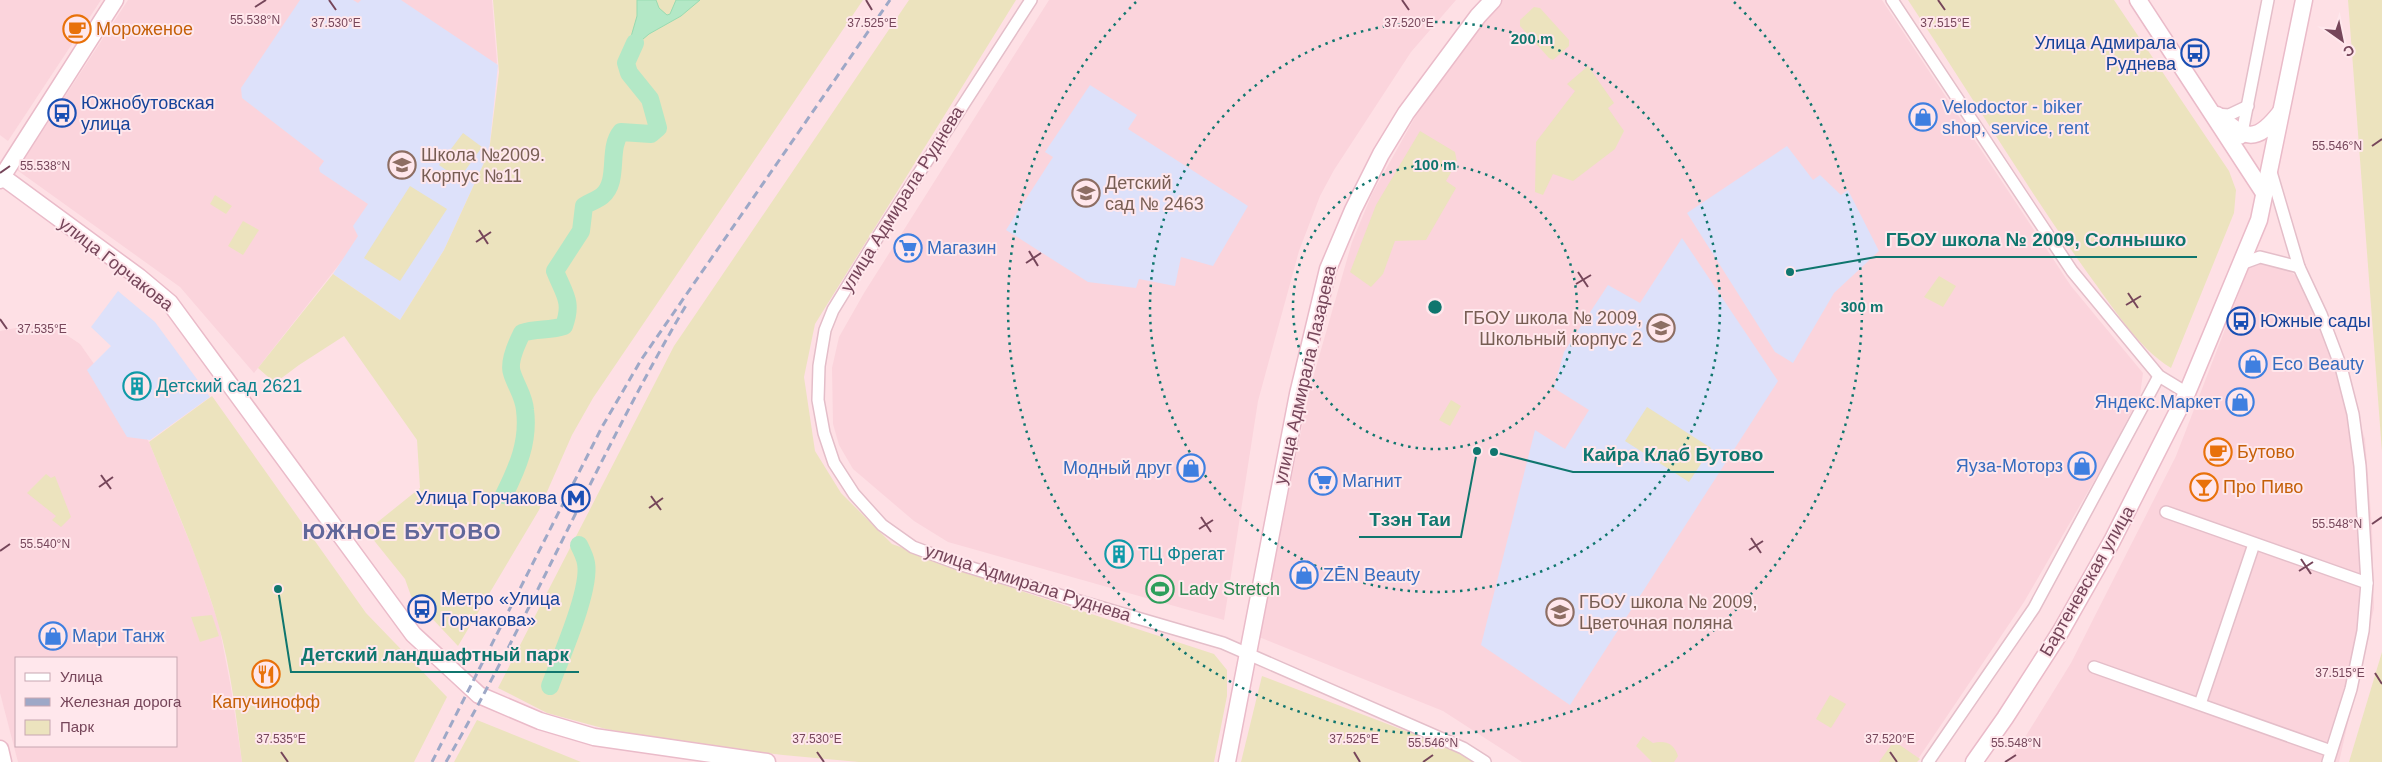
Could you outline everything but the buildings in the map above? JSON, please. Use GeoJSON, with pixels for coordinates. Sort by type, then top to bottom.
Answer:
{"type":"FeatureCollection","features":[{"type":"Feature","properties":{"kind":"street"},"geometry":{"type":"LineString","coordinates":[[1,177],[115,0]]}},
{"type":"Feature","properties":{"kind":"street","name":"улица Адмирала Руднева"},"geometry":{"type":"LineString","coordinates":[[1030,0],[878,235],[833,310],[825,330],[819,366],[818,400],[824,433],[834,463],[854,494],[882,526],[913,547],[1053,594],[1223,643],[1463,748],[1485,762]]}},
{"type":"Feature","properties":{"kind":"street","name":"улица Адмирала Лазарева"},"geometry":{"type":"LineString","coordinates":[[1227,762],[1301,380],[1320,298],[1333,256],[1381,154],[1406,113],[1478,16],[1493,0]]}},
{"type":"Feature","properties":{"kind":"street"},"geometry":{"type":"LineString","coordinates":[[1892,0],[2072,271],[2159,376],[2187,392]]}},
{"type":"Feature","properties":{"kind":"street"},"geometry":{"type":"LineString","coordinates":[[2138,0],[2264,193]]}},
{"type":"Feature","properties":{"kind":"street"},"geometry":{"type":"LineString","coordinates":[[2238,153],[2268,0]]}},
{"type":"Feature","properties":{"kind":"street","name":"Бартеневская улица"},"geometry":{"type":"LineString","coordinates":[[1974,762],[2061,631],[2112,541],[2187,392],[2259,220],[2304,0]]}},
{"type":"Feature","properties":{"kind":"street"},"geometry":{"type":"LineString","coordinates":[[2212,111],[2229,115],[2248,106]]}},
{"type":"Feature","properties":{"kind":"street"},"geometry":{"type":"LineString","coordinates":[[2212,111],[2242,132],[2256,135],[2264,131],[2283,109]]}},
{"type":"Feature","properties":{"kind":"street"},"geometry":{"type":"LineString","coordinates":[[2094,667],[2200,704],[2330,756],[2355,673],[2363,631],[2367,583],[2363,494],[2353,414],[2334,348],[2299,267],[2269,168]]}},
{"type":"Feature","properties":{"kind":"street","name":"улица Горчакова"},"geometry":{"type":"LineString","coordinates":[[1,177],[138,277],[170,303],[413,634],[479,695],[545,723],[594,737],[768,762]]}},
{"type":"Feature","properties":{"kind":"street"},"geometry":{"type":"LineString","coordinates":[[2241,264],[2260,257],[2299,267]]}},
{"type":"Feature","properties":{"kind":"street"},"geometry":{"type":"LineString","coordinates":[[1928,762],[2034,608],[2159,376]]}},
{"type":"Feature","properties":{"kind":"street"},"geometry":{"type":"LineString","coordinates":[[2166,512],[2367,583]]}},
{"type":"Feature","properties":{"kind":"street"},"geometry":{"type":"LineString","coordinates":[[2200,704],[2254,544]]}},
{"type":"Feature","properties":{"kind":"street"},"geometry":{"type":"LineString","coordinates":[[0,750],[3,762]]}},
{"type":"Feature","properties":{"kind":"shaded area"},"geometry":{"type":"Polygon","coordinates":[[[0,0],[101,0],[8,141],[0,135],[0,0]]]}},
{"type":"Feature","properties":{"kind":"shaded area"},"geometry":{"type":"Polygon","coordinates":[[[128,0],[492,0],[497,63],[254,373],[180,287],[17,170],[128,0]]]}},
{"type":"Feature","properties":{"kind":"shaded area","name":"Школа №2009. Корпус №11"},"geometry":{"type":"Polygon","coordinates":[[[300,0],[353,0],[358,3],[361,0],[401,0],[498,65],[489,152],[444,250],[400,320],[333,274],[358,236],[353,226],[368,204],[320,172],[319,168],[324,161],[242,98],[241,88],[300,0]]]}},
{"type":"Feature","properties":{"kind":"shaded area"},"geometry":{"type":"Polygon","coordinates":[[[637,0],[656,0],[659,8],[667,15],[670,14],[676,0],[700,0],[681,16],[649,34],[636,45],[626,63],[624,61],[637,16],[637,0]]]}},
{"type":"Feature","properties":{"kind":"shaded area"},"geometry":{"type":"Polygon","coordinates":[[[1049,0],[1456,0],[1411,52],[1334,170],[1320,196],[1299,251],[1258,401],[1224,620],[948,542],[914,521],[853,469],[839,445],[833,424],[832,368],[839,337],[864,293],[1049,0]]]}},
{"type":"Feature","properties":{"kind":"shaded area"},"geometry":{"type":"Polygon","coordinates":[[[1501,0],[1882,0],[2071,286],[2143,373],[2140,395],[2108,457],[2024,602],[1916,762],[1522,762],[1443,711],[1259,637],[1310,388],[1352,242],[1372,194],[1414,119],[1459,51],[1501,0]]]}},
{"type":"Feature","properties":{"kind":"shaded area","name":"Детский сад № 2463"},"geometry":{"type":"Polygon","coordinates":[[[1090,85],[1137,115],[1128,129],[1248,206],[1213,266],[1181,257],[1175,286],[1139,279],[1136,288],[1088,282],[1006,230],[1053,157],[1045,152],[1090,85]]]}},
{"type":"Feature","properties":{"kind":"shaded area"},"geometry":{"type":"Polygon","coordinates":[[[1787,146],[1813,180],[1820,175],[1841,195],[1848,190],[1879,251],[1834,293],[1793,363],[1775,352],[1687,213],[1787,146]]]}},
{"type":"Feature","properties":{"kind":"shaded area"},"geometry":{"type":"Polygon","coordinates":[[[1682,238],[1778,381],[1570,705],[1481,645],[1535,430],[1565,449],[1589,410],[1554,388],[1564,352],[1608,285],[1640,303],[1682,238]]]}},
{"type":"Feature","properties":{"kind":"shaded area","name":"Южные сады"},"geometry":{"type":"Polygon","coordinates":[[[2269,258],[2284,266],[2304,283],[2332,340],[2365,439],[2372,527],[2374,608],[2339,762],[2007,762],[2027,734],[2071,663],[2176,456],[2251,262],[2269,258]]]}},
{"type":"Feature","properties":{"kind":"shaded area"},"geometry":{"type":"Polygon","coordinates":[[[118,291],[155,322],[210,397],[150,440],[127,437],[87,370],[111,346],[91,327],[118,291]]]}},
{"type":"Feature","properties":{"kind":"shaded area"},"geometry":{"type":"Polygon","coordinates":[[[47,322],[80,344],[149,442],[199,565],[219,625],[242,762],[18,762],[0,693],[0,331],[47,322]]]}},
{"type":"Feature","properties":{"kind":"green space"},"geometry":{"type":"Polygon","coordinates":[[[493,0],[863,0],[593,398],[572,435],[539,510],[458,646],[411,596],[405,579],[368,533],[369,529],[420,488],[417,440],[344,336],[275,383],[258,368],[333,274],[400,320],[444,250],[489,152],[499,72],[493,0]]]}},
{"type":"Feature","properties":{"kind":"green space"},"geometry":{"type":"Polygon","coordinates":[[[909,0],[1016,0],[815,324],[804,377],[815,451],[841,493],[892,544],[1027,593],[1214,654],[1227,670],[1227,696],[1214,762],[859,762],[783,755],[690,744],[606,729],[547,713],[498,688],[674,346],[909,0]]]}},
{"type":"Feature","properties":{"kind":"green space"},"geometry":{"type":"Polygon","coordinates":[[[1908,0],[2114,0],[2229,171],[2236,190],[2234,213],[2171,368],[2147,349],[2116,313],[2042,207],[1908,0]]]}},
{"type":"Feature","properties":{"kind":"green space"},"geometry":{"type":"Polygon","coordinates":[[[2348,0],[2382,0],[2382,452],[2348,0]]]}},
{"type":"Feature","properties":{"kind":"green space"},"geometry":{"type":"Polygon","coordinates":[[[1534,7],[1540,8],[1569,40],[1569,46],[1553,60],[1520,26],[1520,20],[1534,7]]]}},
{"type":"Feature","properties":{"kind":"green space"},"geometry":{"type":"Polygon","coordinates":[[[1588,66],[1614,103],[1608,108],[1624,131],[1615,149],[1573,181],[1553,174],[1543,195],[1535,192],[1536,142],[1575,91],[1567,84],[1588,66]]]}},
{"type":"Feature","properties":{"kind":"green space"},"geometry":{"type":"Polygon","coordinates":[[[1420,131],[1455,152],[1457,162],[1446,181],[1456,188],[1426,240],[1395,241],[1383,274],[1371,287],[1350,272],[1376,205],[1420,131]]]}},
{"type":"Feature","properties":{"kind":"green space"},"geometry":{"type":"Polygon","coordinates":[[[463,133],[482,147],[459,179],[439,165],[463,133]]]}},
{"type":"Feature","properties":{"kind":"green space"},"geometry":{"type":"Polygon","coordinates":[[[410,186],[447,209],[400,281],[364,258],[410,186]]]}},
{"type":"Feature","properties":{"kind":"green space"},"geometry":{"type":"Polygon","coordinates":[[[215,195],[232,206],[226,214],[210,204],[215,195]]]}},
{"type":"Feature","properties":{"kind":"green space"},"geometry":{"type":"Polygon","coordinates":[[[243,221],[259,230],[243,255],[228,246],[243,221]]]}},
{"type":"Feature","properties":{"kind":"green space"},"geometry":{"type":"Polygon","coordinates":[[[1939,276],[1956,286],[1943,307],[1924,297],[1939,276]]]}},
{"type":"Feature","properties":{"kind":"green space"},"geometry":{"type":"Polygon","coordinates":[[[212,396],[366,613],[447,697],[414,762],[242,762],[230,675],[223,640],[195,554],[149,442],[212,396]]]}},
{"type":"Feature","properties":{"kind":"green space"},"geometry":{"type":"Polygon","coordinates":[[[1451,400],[1461,406],[1450,426],[1439,420],[1451,400]]]}},
{"type":"Feature","properties":{"kind":"green space"},"geometry":{"type":"Polygon","coordinates":[[[1647,407],[1711,448],[1689,482],[1625,441],[1647,407]]]}},
{"type":"Feature","properties":{"kind":"green space"},"geometry":{"type":"Polygon","coordinates":[[[46,474],[51,478],[55,476],[71,517],[61,527],[52,520],[56,516],[27,493],[46,474]]]}},
{"type":"Feature","properties":{"kind":"green space"},"geometry":{"type":"Polygon","coordinates":[[[212,615],[219,636],[200,642],[191,617],[212,615]]]}},
{"type":"Feature","properties":{"kind":"green space"},"geometry":{"type":"Polygon","coordinates":[[[2382,652],[2382,762],[2349,762],[2382,652]]]}},
{"type":"Feature","properties":{"kind":"green space"},"geometry":{"type":"Polygon","coordinates":[[[1262,676],[1471,756],[1478,762],[1241,762],[1262,676]]]}},
{"type":"Feature","properties":{"kind":"green space"},"geometry":{"type":"Polygon","coordinates":[[[1830,695],[1846,704],[1831,728],[1816,719],[1830,695]]]}},
{"type":"Feature","properties":{"kind":"green space"},"geometry":{"type":"Polygon","coordinates":[[[477,720],[581,762],[454,762],[477,720]]]}},
{"type":"Feature","properties":{"kind":"green space"},"geometry":{"type":"Polygon","coordinates":[[[1643,736],[1653,743],[1665,742],[1671,745],[1678,756],[1674,762],[1652,762],[1636,746],[1643,736]]]}},
{"type":"Feature","properties":{"kind":"green space"},"geometry":{"type":"Polygon","coordinates":[[[1894,741],[1920,759],[1917,762],[1879,762],[1894,741]]]}},
{"type":"Feature","properties":{"kind":"waterway"},"geometry":{"type":"LineString","coordinates":[[504,495],[518,464],[524,443],[526,421],[524,405],[511,369],[512,358],[518,342],[522,333],[564,326],[568,310],[566,298],[555,271],[581,231],[584,206],[602,196],[607,190],[611,182],[615,147],[621,132],[651,134],[658,128],[650,99],[629,73],[626,63],[635,43]]}},
{"type":"Feature","properties":{"kind":"waterway"},"geometry":{"type":"LineString","coordinates":[[550,686],[574,624],[584,590],[586,563],[579,545]]}},
{"type":"Feature","properties":{"kind":"railway"},"geometry":{"type":"LineString","coordinates":[[432,762],[602,427],[641,360],[890,0]]}},
{"type":"Feature","properties":{"kind":"railway"},"geometry":{"type":"LineString","coordinates":[[446,762],[508,648],[625,416],[688,302]]}},
{"type":"Feature","properties":{"kind":"place","name":"Мороженое"},"geometry":{"type":"Point","coordinates":[77,29]}},
{"type":"Feature","properties":{"kind":"place","name":"Улица Адмирала Руднева"},"geometry":{"type":"Point","coordinates":[2195,53]}},
{"type":"Feature","properties":{"kind":"place","name":"Южнобутовская улица"},"geometry":{"type":"Point","coordinates":[62,113]}},
{"type":"Feature","properties":{"kind":"place","name":"Velodoctor - biker shop, service, rent"},"geometry":{"type":"Point","coordinates":[1923,117]}},
{"type":"Feature","properties":{"kind":"place","name":"Школа №2009. Корпус №11"},"geometry":{"type":"Point","coordinates":[402,165]}},
{"type":"Feature","properties":{"kind":"place","name":"Детский сад № 2463"},"geometry":{"type":"Point","coordinates":[1086,193]}},
{"type":"Feature","properties":{"kind":"place","name":"Магазин"},"geometry":{"type":"Point","coordinates":[908,248]}},
{"type":"Feature","properties":{"kind":"place","name":"ГБОУ школа № 2009, Солнышко"},"geometry":{"type":"Point","coordinates":[1790,272]}},
{"type":"Feature","properties":{"kind":"place","name":"Южные сады"},"geometry":{"type":"Point","coordinates":[2241,321]}},
{"type":"Feature","properties":{"kind":"place","name":"ГБОУ школа № 2009, Школьный корпус 2"},"geometry":{"type":"Point","coordinates":[1661,328]}},
{"type":"Feature","properties":{"kind":"place","name":"Eco Beauty"},"geometry":{"type":"Point","coordinates":[2253,364]}},
{"type":"Feature","properties":{"kind":"place","name":"Детский сад 2621"},"geometry":{"type":"Point","coordinates":[137,386]}},
{"type":"Feature","properties":{"kind":"place","name":"Яндекс.Маркет"},"geometry":{"type":"Point","coordinates":[2240,402]}},
{"type":"Feature","properties":{"kind":"place","name":"Тзэн Таи"},"geometry":{"type":"Point","coordinates":[1477,451]}},
{"type":"Feature","properties":{"kind":"place","name":"Кайра Клаб Бутово"},"geometry":{"type":"Point","coordinates":[1494,452]}},
{"type":"Feature","properties":{"kind":"place","name":"Бутово"},"geometry":{"type":"Point","coordinates":[2218,452]}},
{"type":"Feature","properties":{"kind":"place","name":"Яуза-Моторз"},"geometry":{"type":"Point","coordinates":[2082,466]}},
{"type":"Feature","properties":{"kind":"place","name":"Модный друг"},"geometry":{"type":"Point","coordinates":[1191,468]}},
{"type":"Feature","properties":{"kind":"place","name":"Магнит"},"geometry":{"type":"Point","coordinates":[1323,481]}},
{"type":"Feature","properties":{"kind":"place","name":"Про Пиво"},"geometry":{"type":"Point","coordinates":[2204,487]}},
{"type":"Feature","properties":{"kind":"place","name":"Улица Горчакова"},"geometry":{"type":"Point","coordinates":[576,498]}},
{"type":"Feature","properties":{"kind":"place","name":"ТЦ Фрегат"},"geometry":{"type":"Point","coordinates":[1119,554]}},
{"type":"Feature","properties":{"kind":"place","name":"ZĒN Beauty"},"geometry":{"type":"Point","coordinates":[1304,575]}},
{"type":"Feature","properties":{"kind":"place","name":"Детский ландшафтный парк"},"geometry":{"type":"Point","coordinates":[278,589]}},
{"type":"Feature","properties":{"kind":"place","name":"Lady Stretch"},"geometry":{"type":"Point","coordinates":[1160,589]}},
{"type":"Feature","properties":{"kind":"place","name":"Метро «Улица Горчакова»"},"geometry":{"type":"Point","coordinates":[422,609]}},
{"type":"Feature","properties":{"kind":"place","name":"ГБОУ школа № 2009, Цветочная поляна"},"geometry":{"type":"Point","coordinates":[1560,612]}},
{"type":"Feature","properties":{"kind":"place","name":"Мари Танж"},"geometry":{"type":"Point","coordinates":[53,636]}},
{"type":"Feature","properties":{"kind":"place","name":"Капучинофф"},"geometry":{"type":"Point","coordinates":[266,674]}},
{"type":"Feature","properties":{"kind":"district","name":"ЮЖНОЕ БУТОВО"},"geometry":{"type":"Point","coordinates":[402,531]}}]}
